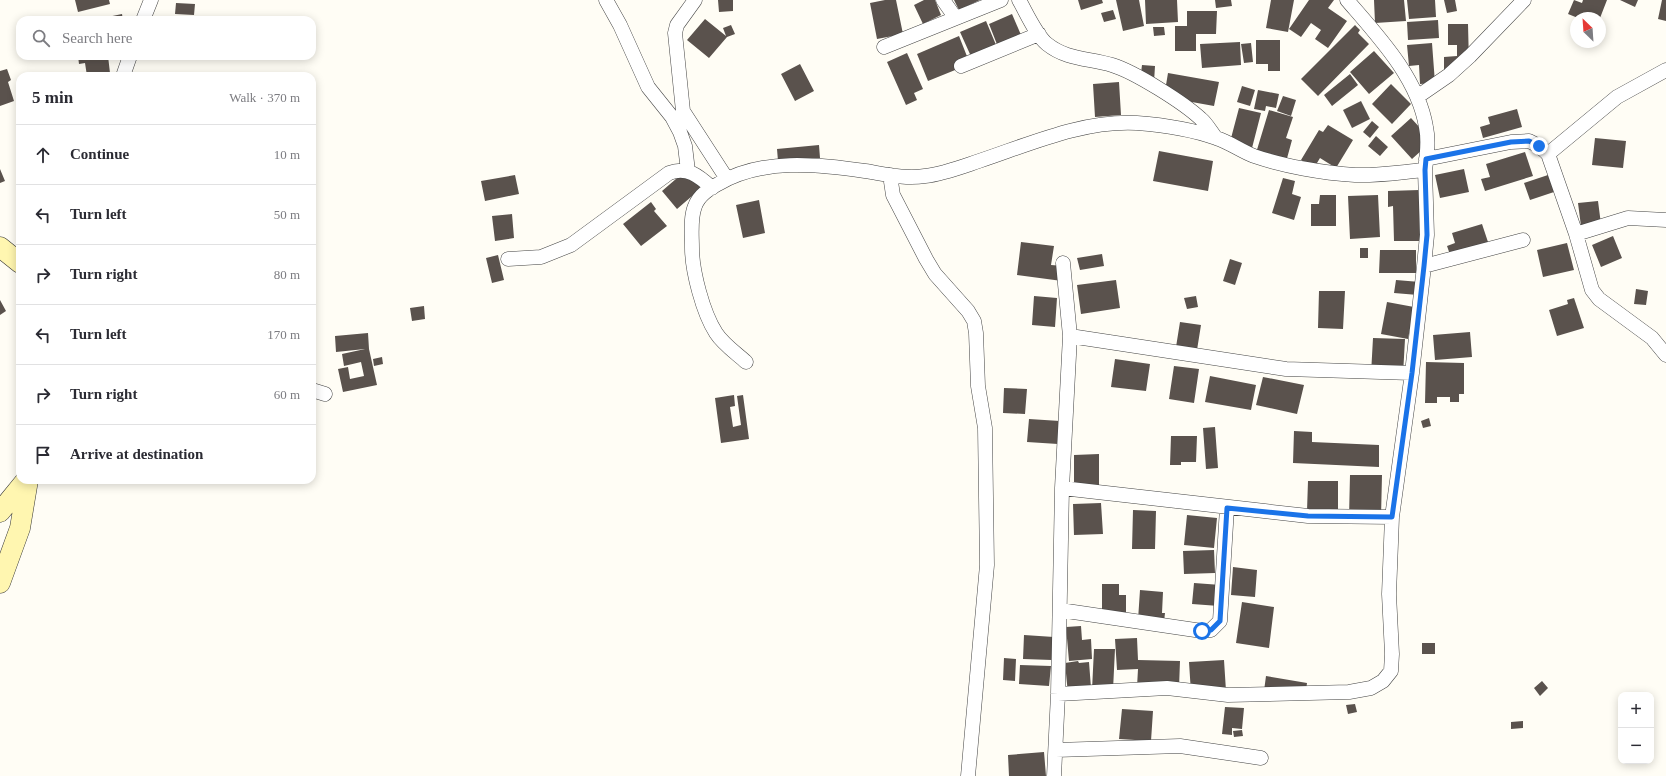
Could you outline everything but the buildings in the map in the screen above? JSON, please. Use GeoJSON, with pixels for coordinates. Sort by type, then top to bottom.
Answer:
{"type":"FeatureCollection","features":[{"type":"Feature","properties":{"kind":"street"},"geometry":{"type":"LineString","coordinates":[[145,16],[151,0]]}},
{"type":"Feature","properties":{"kind":"street"},"geometry":{"type":"LineString","coordinates":[[606,0],[620,25],[648,87],[672,117],[680,132],[685,146],[688,171]]}},
{"type":"Feature","properties":{"kind":"street"},"geometry":{"type":"LineString","coordinates":[[695,0],[677,24],[675,33],[680,98],[683,110],[727,179]]}},
{"type":"Feature","properties":{"kind":"street"},"geometry":{"type":"LineString","coordinates":[[943,0],[955,17]]}},
{"type":"Feature","properties":{"kind":"street"},"geometry":{"type":"LineString","coordinates":[[884,47],[955,17],[1001,0]]}},
{"type":"Feature","properties":{"kind":"street"},"geometry":{"type":"LineString","coordinates":[[1019,0],[1045,42],[1068,57],[1113,65],[1156,88],[1189,109],[1202,120],[1216,138]]}},
{"type":"Feature","properties":{"kind":"street"},"geometry":{"type":"LineString","coordinates":[[1058,694],[1167,688],[1228,695],[1349,692],[1371,688],[1383,681],[1391,672],[1392,654],[1389,594],[1392,517],[1412,373],[1427,235],[1426,128],[1417,97],[1401,68],[1347,0]]}},
{"type":"Feature","properties":{"kind":"street"},"geometry":{"type":"LineString","coordinates":[[1417,97],[1449,75],[1470,56],[1524,0]]}},
{"type":"Feature","properties":{"kind":"street"},"geometry":{"type":"LineString","coordinates":[[961,66],[1039,34]]}},
{"type":"Feature","properties":{"kind":"street"},"geometry":{"type":"LineString","coordinates":[[124,72],[129,60]]}},
{"type":"Feature","properties":{"kind":"street"},"geometry":{"type":"LineString","coordinates":[[1548,154],[1617,97],[1666,70]]}},
{"type":"Feature","properties":{"kind":"street"},"geometry":{"type":"LineString","coordinates":[[746,362],[720,338],[711,323],[692,254],[695,206],[701,195],[712,188],[727,179],[776,166],[829,166],[905,178],[926,176],[950,170],[1074,130],[1104,125],[1136,123],[1173,127],[1216,138],[1254,156],[1322,171],[1356,175],[1426,165],[1511,142],[1529,141],[1539,146],[1548,154],[1576,234],[1592,290],[1599,299],[1652,338],[1666,355]]}},
{"type":"Feature","properties":{"kind":"street"},"geometry":{"type":"LineString","coordinates":[[508,259],[541,257],[554,254],[571,245],[669,173],[676,170],[688,171],[699,176],[712,188]]}},
{"type":"Feature","properties":{"kind":"street"},"geometry":{"type":"LineString","coordinates":[[890,175],[893,195],[926,258],[935,274],[968,311],[974,321],[976,333],[978,386],[985,428],[987,565],[968,776]]}},
{"type":"Feature","properties":{"kind":"street"},"geometry":{"type":"LineString","coordinates":[[1576,234],[1628,218],[1666,220]]}},
{"type":"Feature","properties":{"kind":"street"},"geometry":{"type":"LineString","coordinates":[[1424,266],[1523,240]]}},
{"type":"Feature","properties":{"kind":"street"},"geometry":{"type":"LineString","coordinates":[[0,247],[16,260]]}},
{"type":"Feature","properties":{"kind":"street"},"geometry":{"type":"LineString","coordinates":[[1054,776],[1058,694],[1062,488],[1070,336],[1063,263]]}},
{"type":"Feature","properties":{"kind":"street"},"geometry":{"type":"LineString","coordinates":[[1070,336],[1286,369],[1412,373]]}},
{"type":"Feature","properties":{"kind":"street"},"geometry":{"type":"LineString","coordinates":[[0,512],[24,484]]}},
{"type":"Feature","properties":{"kind":"street"},"geometry":{"type":"LineString","coordinates":[[0,583],[20,528],[26,484]]}},
{"type":"Feature","properties":{"kind":"street"},"geometry":{"type":"LineString","coordinates":[[1062,488],[1227,508],[1308,516],[1392,517]]}},
{"type":"Feature","properties":{"kind":"street"},"geometry":{"type":"LineString","coordinates":[[1060,610],[1202,631],[1211,630],[1220,621],[1227,508]]}},
{"type":"Feature","properties":{"kind":"street"},"geometry":{"type":"LineString","coordinates":[[1056,750],[1180,746],[1261,758]]}},
{"type":"Feature","properties":{"kind":"route"},"geometry":{"type":"LineString","coordinates":[[1202,631],[1211,630],[1217,626],[1220,621],[1227,508],[1308,516],[1392,517],[1412,373],[1427,235],[1426,159],[1511,142],[1529,141],[1539,146]]}}]}
